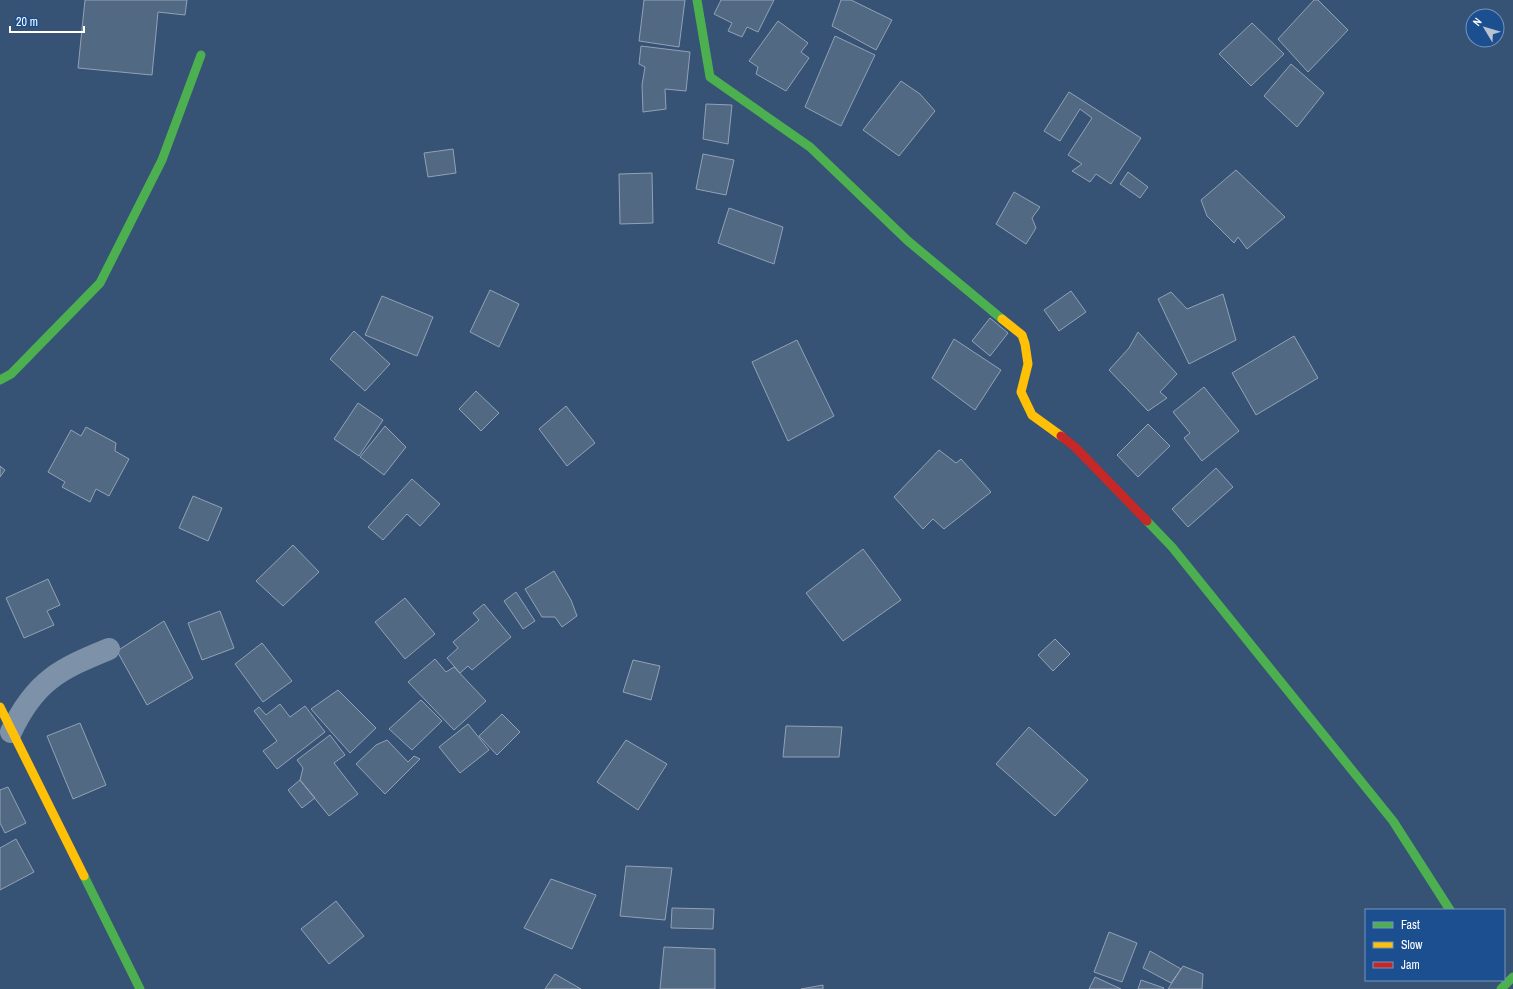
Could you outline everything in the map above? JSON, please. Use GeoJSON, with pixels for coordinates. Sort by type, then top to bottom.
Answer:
{"type":"FeatureCollection","features":[{"type":"Feature","properties":{"kind":"street"},"geometry":{"type":"LineString","coordinates":[[697,0],[710,77],[810,147],[908,241],[1022,335],[1028,348],[1030,358],[1021,392],[1032,415],[1074,447],[1172,547],[1393,821],[1449,909]]}},
{"type":"Feature","properties":{"kind":"street"},"geometry":{"type":"LineString","coordinates":[[0,380],[11,374],[100,283],[162,160],[201,55]]}},
{"type":"Feature","properties":{"kind":"street"},"geometry":{"type":"LineString","coordinates":[[11,732],[20,712],[40,687],[54,675],[85,659],[109,649]]}},
{"type":"Feature","properties":{"kind":"street"},"geometry":{"type":"LineString","coordinates":[[0,707],[11,732],[140,989]]}},
{"type":"Feature","properties":{"kind":"building"},"geometry":{"type":"Polygon","coordinates":[[[85,0],[187,0],[185,15],[158,12],[152,75],[78,68],[85,0]]]}},
{"type":"Feature","properties":{"kind":"building"},"geometry":{"type":"Polygon","coordinates":[[[644,0],[685,0],[679,47],[639,41],[644,0]]]}},
{"type":"Feature","properties":{"kind":"building"},"geometry":{"type":"Polygon","coordinates":[[[721,0],[774,0],[758,32],[747,27],[742,37],[728,31],[732,23],[714,14],[721,0]]]}},
{"type":"Feature","properties":{"kind":"building"},"geometry":{"type":"Polygon","coordinates":[[[841,0],[851,0],[892,20],[876,50],[832,26],[841,0]]]}},
{"type":"Feature","properties":{"kind":"building"},"geometry":{"type":"Polygon","coordinates":[[[1314,0],[1318,0],[1348,30],[1308,72],[1278,39],[1314,0]]]}},
{"type":"Feature","properties":{"kind":"building"},"geometry":{"type":"Polygon","coordinates":[[[778,21],[808,43],[801,52],[809,58],[786,91],[756,74],[758,67],[749,61],[778,21]]]}},
{"type":"Feature","properties":{"kind":"building"},"geometry":{"type":"Polygon","coordinates":[[[1252,23],[1284,54],[1251,86],[1219,54],[1252,23]]]}},
{"type":"Feature","properties":{"kind":"building"},"geometry":{"type":"Polygon","coordinates":[[[835,36],[875,55],[841,126],[805,107],[835,36]]]}},
{"type":"Feature","properties":{"kind":"building"},"geometry":{"type":"Polygon","coordinates":[[[641,46],[690,52],[686,91],[665,89],[666,109],[643,112],[642,85],[645,67],[639,64],[641,46]]]}},
{"type":"Feature","properties":{"kind":"building"},"geometry":{"type":"Polygon","coordinates":[[[1291,64],[1324,93],[1297,127],[1264,96],[1291,64]]]}},
{"type":"Feature","properties":{"kind":"building"},"geometry":{"type":"Polygon","coordinates":[[[901,81],[920,94],[935,111],[899,156],[863,130],[901,81]]]}},
{"type":"Feature","properties":{"kind":"building"},"geometry":{"type":"Polygon","coordinates":[[[1069,92],[1141,138],[1111,184],[1096,174],[1090,182],[1072,171],[1082,164],[1068,155],[1092,118],[1080,109],[1060,141],[1044,131],[1069,92]]]}},
{"type":"Feature","properties":{"kind":"building"},"geometry":{"type":"Polygon","coordinates":[[[706,104],[732,105],[728,144],[703,139],[706,104]]]}},
{"type":"Feature","properties":{"kind":"building"},"geometry":{"type":"Polygon","coordinates":[[[453,149],[456,173],[428,177],[424,153],[453,149]]]}},
{"type":"Feature","properties":{"kind":"building"},"geometry":{"type":"Polygon","coordinates":[[[703,154],[734,160],[726,195],[696,189],[703,154]]]}},
{"type":"Feature","properties":{"kind":"building"},"geometry":{"type":"Polygon","coordinates":[[[1236,170],[1285,217],[1247,249],[1238,237],[1234,243],[1207,216],[1201,200],[1236,170]]]}},
{"type":"Feature","properties":{"kind":"building"},"geometry":{"type":"Polygon","coordinates":[[[1128,172],[1148,187],[1140,198],[1120,184],[1128,172]]]}},
{"type":"Feature","properties":{"kind":"building"},"geometry":{"type":"Polygon","coordinates":[[[652,173],[653,223],[620,224],[619,174],[652,173]]]}},
{"type":"Feature","properties":{"kind":"building"},"geometry":{"type":"Polygon","coordinates":[[[1014,192],[1040,207],[1032,218],[1036,228],[1026,244],[996,224],[1014,192]]]}},
{"type":"Feature","properties":{"kind":"building"},"geometry":{"type":"Polygon","coordinates":[[[729,208],[783,227],[774,264],[718,243],[729,208]]]}},
{"type":"Feature","properties":{"kind":"building"},"geometry":{"type":"Polygon","coordinates":[[[490,290],[519,304],[499,347],[470,332],[490,290]]]}},
{"type":"Feature","properties":{"kind":"building"},"geometry":{"type":"Polygon","coordinates":[[[1071,291],[1086,312],[1059,331],[1044,310],[1071,291]]]}},
{"type":"Feature","properties":{"kind":"building"},"geometry":{"type":"Polygon","coordinates":[[[1171,292],[1187,309],[1223,294],[1236,340],[1189,364],[1158,299],[1171,292]]]}},
{"type":"Feature","properties":{"kind":"building"},"geometry":{"type":"Polygon","coordinates":[[[382,296],[433,317],[417,356],[365,335],[382,296]]]}},
{"type":"Feature","properties":{"kind":"building"},"geometry":{"type":"Polygon","coordinates":[[[990,318],[1008,333],[990,356],[972,341],[990,318]]]}},
{"type":"Feature","properties":{"kind":"building"},"geometry":{"type":"Polygon","coordinates":[[[354,331],[390,364],[365,391],[330,359],[354,331]]]}},
{"type":"Feature","properties":{"kind":"building"},"geometry":{"type":"Polygon","coordinates":[[[1138,332],[1177,374],[1160,392],[1167,398],[1148,411],[1109,370],[1129,348],[1138,332]]]}},
{"type":"Feature","properties":{"kind":"building"},"geometry":{"type":"Polygon","coordinates":[[[1294,336],[1318,378],[1256,415],[1232,373],[1294,336]]]}},
{"type":"Feature","properties":{"kind":"building"},"geometry":{"type":"Polygon","coordinates":[[[954,339],[1001,370],[975,410],[932,378],[954,339]]]}},
{"type":"Feature","properties":{"kind":"building"},"geometry":{"type":"Polygon","coordinates":[[[797,340],[834,416],[788,441],[752,362],[797,340]]]}},
{"type":"Feature","properties":{"kind":"building"},"geometry":{"type":"Polygon","coordinates":[[[1204,387],[1239,431],[1202,461],[1184,438],[1190,433],[1173,412],[1204,387]]]}},
{"type":"Feature","properties":{"kind":"building"},"geometry":{"type":"Polygon","coordinates":[[[476,391],[499,413],[481,431],[459,409],[476,391]]]}},
{"type":"Feature","properties":{"kind":"building"},"geometry":{"type":"Polygon","coordinates":[[[358,403],[383,420],[359,456],[334,439],[358,403]]]}},
{"type":"Feature","properties":{"kind":"building"},"geometry":{"type":"Polygon","coordinates":[[[566,406],[595,443],[567,466],[539,429],[566,406]]]}},
{"type":"Feature","properties":{"kind":"building"},"geometry":{"type":"Polygon","coordinates":[[[1148,424],[1170,446],[1138,477],[1117,455],[1148,424]]]}},
{"type":"Feature","properties":{"kind":"building"},"geometry":{"type":"Polygon","coordinates":[[[385,426],[406,447],[384,475],[360,457],[385,426]]]}},
{"type":"Feature","properties":{"kind":"building"},"geometry":{"type":"Polygon","coordinates":[[[86,427],[116,443],[115,451],[129,459],[109,496],[96,489],[90,502],[62,487],[65,482],[48,472],[71,430],[81,436],[86,427]]]}},
{"type":"Feature","properties":{"kind":"building"},"geometry":{"type":"Polygon","coordinates":[[[939,450],[956,463],[961,459],[991,492],[944,529],[933,519],[923,529],[894,497],[939,450]]]}},
{"type":"Feature","properties":{"kind":"building"},"geometry":{"type":"Polygon","coordinates":[[[0,466],[5,470],[0,477],[0,466]]]}},
{"type":"Feature","properties":{"kind":"building"},"geometry":{"type":"Polygon","coordinates":[[[1216,468],[1233,487],[1188,527],[1172,509],[1216,468]]]}},
{"type":"Feature","properties":{"kind":"building"},"geometry":{"type":"Polygon","coordinates":[[[412,479],[440,504],[420,526],[407,514],[383,540],[368,527],[412,479]]]}},
{"type":"Feature","properties":{"kind":"building"},"geometry":{"type":"Polygon","coordinates":[[[193,496],[222,508],[208,541],[179,528],[193,496]]]}},
{"type":"Feature","properties":{"kind":"building"},"geometry":{"type":"Polygon","coordinates":[[[293,545],[319,572],[283,606],[256,581],[293,545]]]}},
{"type":"Feature","properties":{"kind":"building"},"geometry":{"type":"Polygon","coordinates":[[[863,549],[901,600],[843,641],[806,593],[863,549]]]}},
{"type":"Feature","properties":{"kind":"building"},"geometry":{"type":"Polygon","coordinates":[[[554,571],[571,600],[577,616],[562,627],[555,617],[542,617],[525,589],[554,571]]]}},
{"type":"Feature","properties":{"kind":"building"},"geometry":{"type":"Polygon","coordinates":[[[48,579],[60,605],[47,611],[54,625],[24,638],[6,598],[48,579]]]}},
{"type":"Feature","properties":{"kind":"building"},"geometry":{"type":"Polygon","coordinates":[[[516,592],[535,621],[523,629],[504,601],[516,592]]]}},
{"type":"Feature","properties":{"kind":"building"},"geometry":{"type":"Polygon","coordinates":[[[405,598],[435,634],[405,659],[375,622],[405,598]]]}},
{"type":"Feature","properties":{"kind":"building"},"geometry":{"type":"Polygon","coordinates":[[[484,604],[511,637],[472,670],[468,666],[460,673],[447,658],[458,648],[453,642],[479,620],[473,613],[484,604]]]}},
{"type":"Feature","properties":{"kind":"building"},"geometry":{"type":"Polygon","coordinates":[[[220,611],[234,648],[202,660],[188,623],[220,611]]]}},
{"type":"Feature","properties":{"kind":"building"},"geometry":{"type":"Polygon","coordinates":[[[164,621],[193,678],[147,705],[117,651],[164,621]]]}},
{"type":"Feature","properties":{"kind":"building"},"geometry":{"type":"Polygon","coordinates":[[[1055,639],[1070,654],[1053,671],[1038,655],[1055,639]]]}},
{"type":"Feature","properties":{"kind":"building"},"geometry":{"type":"Polygon","coordinates":[[[262,643],[292,681],[263,702],[235,664],[262,643]]]}},
{"type":"Feature","properties":{"kind":"building"},"geometry":{"type":"Polygon","coordinates":[[[435,659],[446,672],[454,667],[486,701],[454,730],[408,682],[435,659]]]}},
{"type":"Feature","properties":{"kind":"building"},"geometry":{"type":"Polygon","coordinates":[[[633,660],[660,666],[651,700],[623,692],[633,660]]]}},
{"type":"Feature","properties":{"kind":"building"},"geometry":{"type":"Polygon","coordinates":[[[338,690],[376,728],[350,753],[311,709],[338,690]]]}},
{"type":"Feature","properties":{"kind":"building"},"geometry":{"type":"Polygon","coordinates":[[[421,700],[442,721],[412,750],[389,729],[421,700]]]}},
{"type":"Feature","properties":{"kind":"building"},"geometry":{"type":"Polygon","coordinates":[[[280,704],[290,717],[305,706],[325,732],[277,769],[263,751],[277,741],[254,711],[259,707],[266,715],[280,704]]]}},
{"type":"Feature","properties":{"kind":"building"},"geometry":{"type":"Polygon","coordinates":[[[502,714],[520,732],[497,755],[479,736],[502,714]]]}},
{"type":"Feature","properties":{"kind":"building"},"geometry":{"type":"Polygon","coordinates":[[[80,723],[106,785],[73,799],[47,736],[80,723]]]}},
{"type":"Feature","properties":{"kind":"building"},"geometry":{"type":"Polygon","coordinates":[[[468,724],[489,750],[460,773],[439,747],[468,724]]]}},
{"type":"Feature","properties":{"kind":"building"},"geometry":{"type":"Polygon","coordinates":[[[786,726],[842,727],[839,757],[783,757],[786,726]]]}},
{"type":"Feature","properties":{"kind":"building"},"geometry":{"type":"Polygon","coordinates":[[[1029,727],[1088,780],[1055,816],[996,764],[1029,727]]]}},
{"type":"Feature","properties":{"kind":"building"},"geometry":{"type":"Polygon","coordinates":[[[330,735],[345,755],[334,763],[358,794],[329,816],[300,780],[303,768],[297,760],[330,735]]]}},
{"type":"Feature","properties":{"kind":"building"},"geometry":{"type":"Polygon","coordinates":[[[387,740],[408,762],[414,756],[420,759],[385,794],[356,764],[376,745],[387,740]]]}},
{"type":"Feature","properties":{"kind":"building"},"geometry":{"type":"Polygon","coordinates":[[[626,740],[667,764],[638,810],[597,782],[626,740]]]}},
{"type":"Feature","properties":{"kind":"building"},"geometry":{"type":"Polygon","coordinates":[[[300,780],[315,798],[302,808],[288,790],[300,780]]]}},
{"type":"Feature","properties":{"kind":"building"},"geometry":{"type":"Polygon","coordinates":[[[8,787],[26,823],[5,833],[0,823],[0,790],[8,787]]]}},
{"type":"Feature","properties":{"kind":"building"},"geometry":{"type":"Polygon","coordinates":[[[16,839],[34,872],[0,890],[0,848],[16,839]]]}},
{"type":"Feature","properties":{"kind":"building"},"geometry":{"type":"Polygon","coordinates":[[[626,866],[672,868],[665,920],[620,916],[626,866]]]}},
{"type":"Feature","properties":{"kind":"building"},"geometry":{"type":"Polygon","coordinates":[[[551,879],[596,895],[572,949],[524,928],[551,879]]]}},
{"type":"Feature","properties":{"kind":"building"},"geometry":{"type":"Polygon","coordinates":[[[336,901],[364,936],[329,964],[301,929],[336,901]]]}},
{"type":"Feature","properties":{"kind":"building"},"geometry":{"type":"Polygon","coordinates":[[[672,908],[714,909],[713,929],[671,928],[672,908]]]}},
{"type":"Feature","properties":{"kind":"building"},"geometry":{"type":"Polygon","coordinates":[[[1109,932],[1137,943],[1122,982],[1094,972],[1109,932]]]}},
{"type":"Feature","properties":{"kind":"building"},"geometry":{"type":"Polygon","coordinates":[[[664,947],[715,949],[715,989],[660,989],[664,947]]]}},
{"type":"Feature","properties":{"kind":"building"},"geometry":{"type":"Polygon","coordinates":[[[1150,951],[1181,969],[1171,983],[1143,968],[1150,951]]]}},
{"type":"Feature","properties":{"kind":"building"},"geometry":{"type":"Polygon","coordinates":[[[1183,966],[1203,974],[1202,989],[1168,989],[1183,966]]]}},
{"type":"Feature","properties":{"kind":"building"},"geometry":{"type":"Polygon","coordinates":[[[555,974],[581,989],[545,989],[555,974]]]}},
{"type":"Feature","properties":{"kind":"building"},"geometry":{"type":"Polygon","coordinates":[[[1095,977],[1121,989],[1089,989],[1095,977]]]}},
{"type":"Feature","properties":{"kind":"building"},"geometry":{"type":"Polygon","coordinates":[[[1141,980],[1164,988],[1138,989],[1141,980]]]}},
{"type":"Feature","properties":{"kind":"building"},"geometry":{"type":"Polygon","coordinates":[[[823,985],[823,989],[801,989],[823,985]]]}},
{"type":"Feature","properties":{"kind":"traffic: fast"},"geometry":{"type":"LineString","coordinates":[[697,0],[710,77],[810,147],[908,241],[1002,319]]}},
{"type":"Feature","properties":{"kind":"traffic: fast"},"geometry":{"type":"LineString","coordinates":[[0,380],[11,374],[100,283],[162,160],[201,55]]}},
{"type":"Feature","properties":{"kind":"traffic: fast"},"geometry":{"type":"LineString","coordinates":[[1147,521],[1172,547],[1393,821],[1449,909]]}},
{"type":"Feature","properties":{"kind":"traffic: fast"},"geometry":{"type":"LineString","coordinates":[[84,876],[140,989]]}},
{"type":"Feature","properties":{"kind":"traffic: fast"},"geometry":{"type":"LineString","coordinates":[[1501,989],[1513,977]]}},
{"type":"Feature","properties":{"kind":"traffic: slow"},"geometry":{"type":"LineString","coordinates":[[1002,319],[1022,335],[1025,344],[1028,364],[1021,392],[1032,415],[1061,436]]}},
{"type":"Feature","properties":{"kind":"traffic: slow"},"geometry":{"type":"LineString","coordinates":[[0,707],[84,876]]}},
{"type":"Feature","properties":{"kind":"traffic: jam"},"geometry":{"type":"LineString","coordinates":[[1061,436],[1075,447],[1147,521]]}}]}
